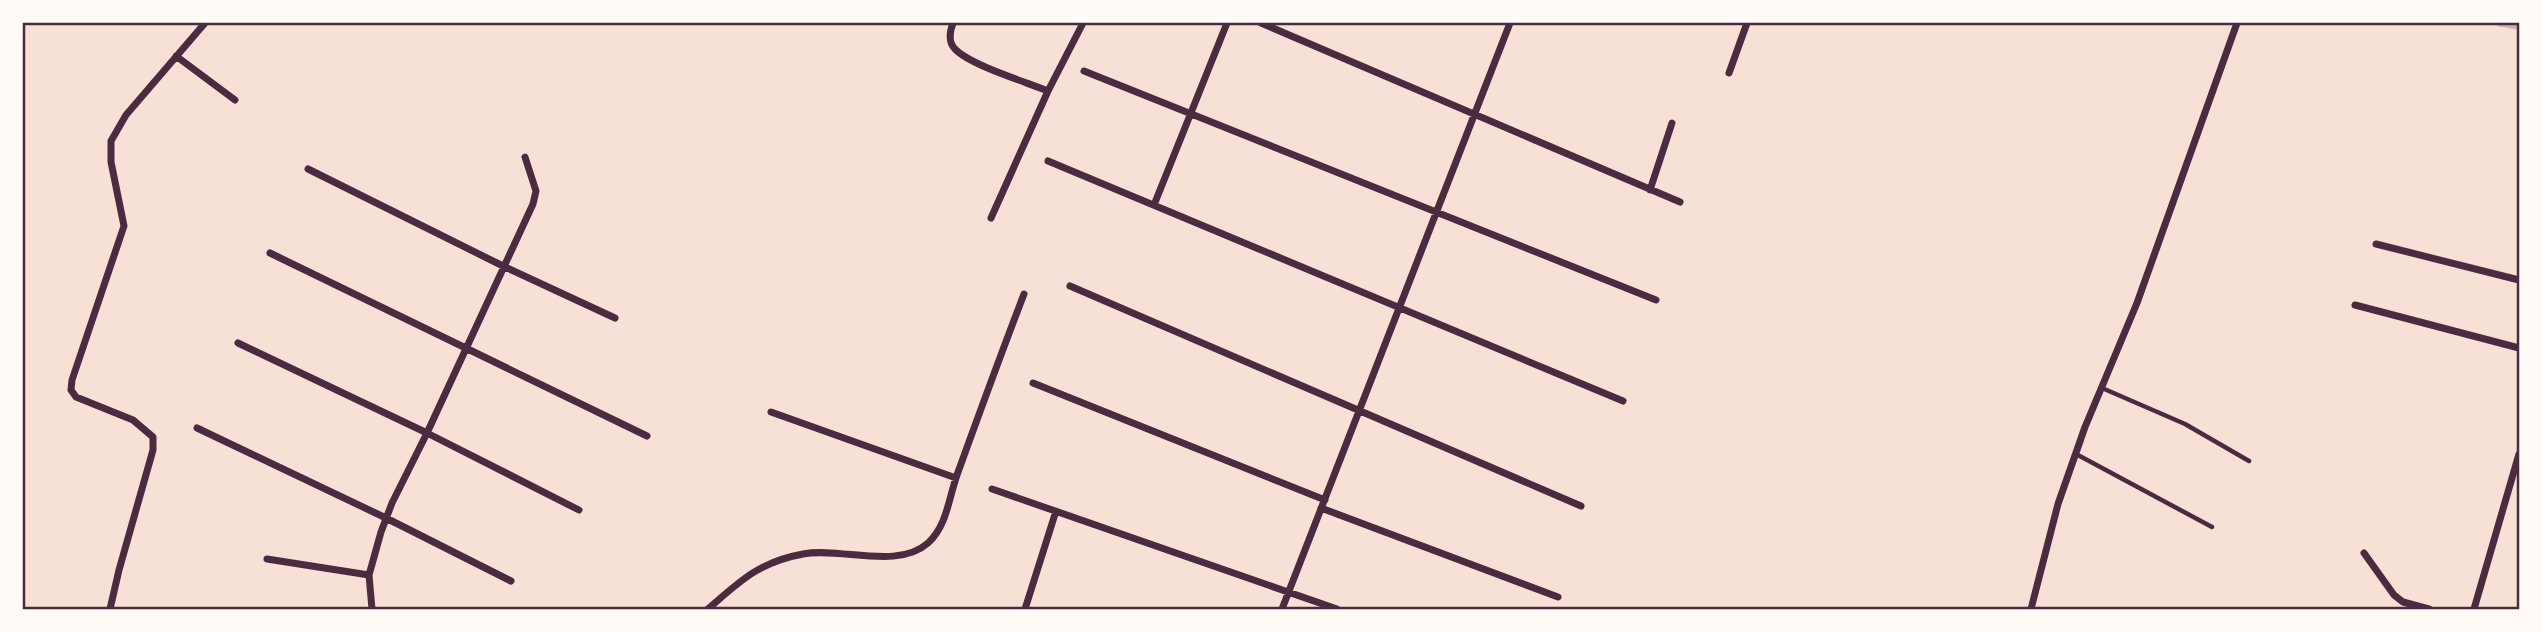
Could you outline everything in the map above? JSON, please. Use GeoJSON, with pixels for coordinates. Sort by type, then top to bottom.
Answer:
{"type":"FeatureCollection","features":[{"type":"Feature","properties":{"kind":"street"},"geometry":{"type":"LineString","coordinates":[[110,609],[153,450],[153,438],[133,420],[76,397],[71,390],[72,380],[124,226],[111,162],[111,141],[125,115],[205,23]]}},
{"type":"Feature","properties":{"kind":"street"},"geometry":{"type":"LineString","coordinates":[[953,23],[950,38],[954,48],[971,60],[1048,91]]}},
{"type":"Feature","properties":{"kind":"street"},"geometry":{"type":"LineString","coordinates":[[991,218],[1048,91],[1083,23]]}},
{"type":"Feature","properties":{"kind":"street"},"geometry":{"type":"LineString","coordinates":[[1154,205],[1227,23]]}},
{"type":"Feature","properties":{"kind":"street"},"geometry":{"type":"LineString","coordinates":[[1261,23],[1680,202]]}},
{"type":"Feature","properties":{"kind":"street"},"geometry":{"type":"LineString","coordinates":[[1282,609],[1510,23]]}},
{"type":"Feature","properties":{"kind":"street"},"geometry":{"type":"LineString","coordinates":[[1729,72],[1747,23]]}},
{"type":"Feature","properties":{"kind":"street"},"geometry":{"type":"LineString","coordinates":[[2031,609],[2058,504],[2137,303],[2237,23]]}},
{"type":"Feature","properties":{"kind":"street"},"geometry":{"type":"LineString","coordinates":[[176,56],[234,100]]}},
{"type":"Feature","properties":{"kind":"street"},"geometry":{"type":"LineString","coordinates":[[1084,71],[1656,300]]}},
{"type":"Feature","properties":{"kind":"street"},"geometry":{"type":"LineString","coordinates":[[1650,190],[1672,123]]}},
{"type":"Feature","properties":{"kind":"street"},"geometry":{"type":"LineString","coordinates":[[372,609],[369,575],[386,518],[533,204],[536,191],[525,157]]}},
{"type":"Feature","properties":{"kind":"street"},"geometry":{"type":"LineString","coordinates":[[1048,161],[1623,401]]}},
{"type":"Feature","properties":{"kind":"street"},"geometry":{"type":"LineString","coordinates":[[308,169],[503,266],[615,318]]}},
{"type":"Feature","properties":{"kind":"street"},"geometry":{"type":"LineString","coordinates":[[2376,244],[2519,280]]}},
{"type":"Feature","properties":{"kind":"street"},"geometry":{"type":"LineString","coordinates":[[270,253],[647,436]]}},
{"type":"Feature","properties":{"kind":"street"},"geometry":{"type":"LineString","coordinates":[[1070,286],[1581,506]]}},
{"type":"Feature","properties":{"kind":"street"},"geometry":{"type":"LineString","coordinates":[[708,609],[748,574],[779,561],[803,554],[824,552],[878,556],[912,554],[928,542],[940,528],[1024,294]]}},
{"type":"Feature","properties":{"kind":"street"},"geometry":{"type":"LineString","coordinates":[[2355,305],[2519,348]]}},
{"type":"Feature","properties":{"kind":"street"},"geometry":{"type":"LineString","coordinates":[[238,343],[427,433],[579,510]]}},
{"type":"Feature","properties":{"kind":"street"},"geometry":{"type":"LineString","coordinates":[[1033,383],[1325,500]]}},
{"type":"Feature","properties":{"kind":"street"},"geometry":{"type":"LineString","coordinates":[[771,412],[956,478]]}},
{"type":"Feature","properties":{"kind":"street"},"geometry":{"type":"LineString","coordinates":[[197,428],[386,518],[511,582]]}},
{"type":"Feature","properties":{"kind":"street"},"geometry":{"type":"LineString","coordinates":[[2474,609],[2519,454]]}},
{"type":"Feature","properties":{"kind":"street"},"geometry":{"type":"LineString","coordinates":[[992,489],[1337,609]]}},
{"type":"Feature","properties":{"kind":"street"},"geometry":{"type":"LineString","coordinates":[[1321,508],[1558,597]]}},
{"type":"Feature","properties":{"kind":"street"},"geometry":{"type":"LineString","coordinates":[[1025,609],[1056,511]]}},
{"type":"Feature","properties":{"kind":"street"},"geometry":{"type":"LineString","coordinates":[[2364,553],[2394,595],[2403,602],[2429,609]]}},
{"type":"Feature","properties":{"kind":"street"},"geometry":{"type":"LineString","coordinates":[[267,559],[369,575]]}},
{"type":"Feature","properties":{"kind":"lane"},"geometry":{"type":"LineString","coordinates":[[2102,388],[2185,424],[2249,461]]}},
{"type":"Feature","properties":{"kind":"lane"},"geometry":{"type":"LineString","coordinates":[[2076,454],[2212,527]]}},
{"type":"Feature","properties":{"kind":"building"},"geometry":{"type":"Polygon","coordinates":[[[2498,23],[2519,23],[2519,30],[2497,26],[2498,23]]]}}]}
